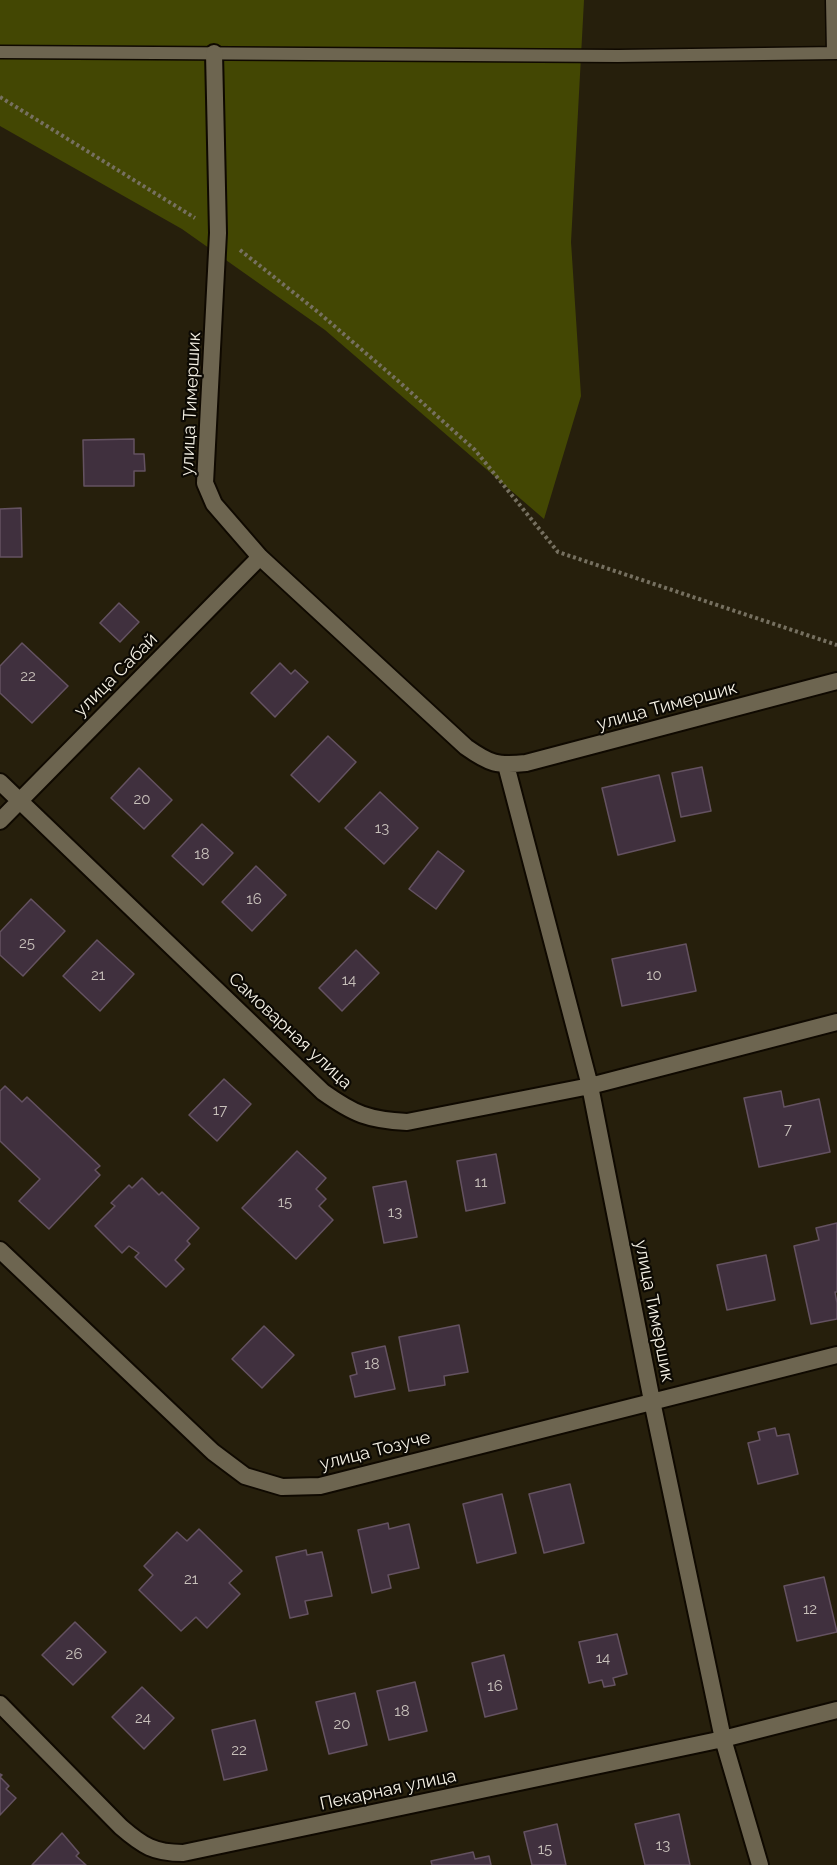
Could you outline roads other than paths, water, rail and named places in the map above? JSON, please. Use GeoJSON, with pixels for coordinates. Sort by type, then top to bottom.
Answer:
{"type":"FeatureCollection","features":[{"type":"Feature","properties":{"kind":"street","name":"улица Тимершик"},"geometry":{"type":"LineString","coordinates":[[214,53],[218,233],[206,483],[214,504],[260,557],[466,747],[486,761],[506,765],[526,763],[837,681]]}},
{"type":"Feature","properties":{"kind":"street","name":"улица Сабай"},"geometry":{"type":"LineString","coordinates":[[0,820],[260,557]]}},
{"type":"Feature","properties":{"kind":"street","name":"улица Тимершик"},"geometry":{"type":"LineString","coordinates":[[506,765],[590,1086],[652,1401],[723,1739],[760,1865]]}},
{"type":"Feature","properties":{"kind":"street","name":"Самоварная улица"},"geometry":{"type":"LineString","coordinates":[[0,782],[322,1092],[348,1110],[381,1121],[407,1122],[590,1086],[837,1022]]}},
{"type":"Feature","properties":{"kind":"street","name":"улица Тозуче"},"geometry":{"type":"LineString","coordinates":[[0,1250],[213,1452],[245,1476],[282,1487],[320,1486],[837,1355]]}},
{"type":"Feature","properties":{"kind":"street","name":"Пекарная улица"},"geometry":{"type":"LineString","coordinates":[[0,1704],[121,1827],[142,1845],[167,1853],[183,1853],[723,1739],[837,1710]]}},
{"type":"Feature","properties":{"kind":"lane"},"geometry":{"type":"LineString","coordinates":[[0,52],[606,56],[835,53],[832,0]]}}]}
